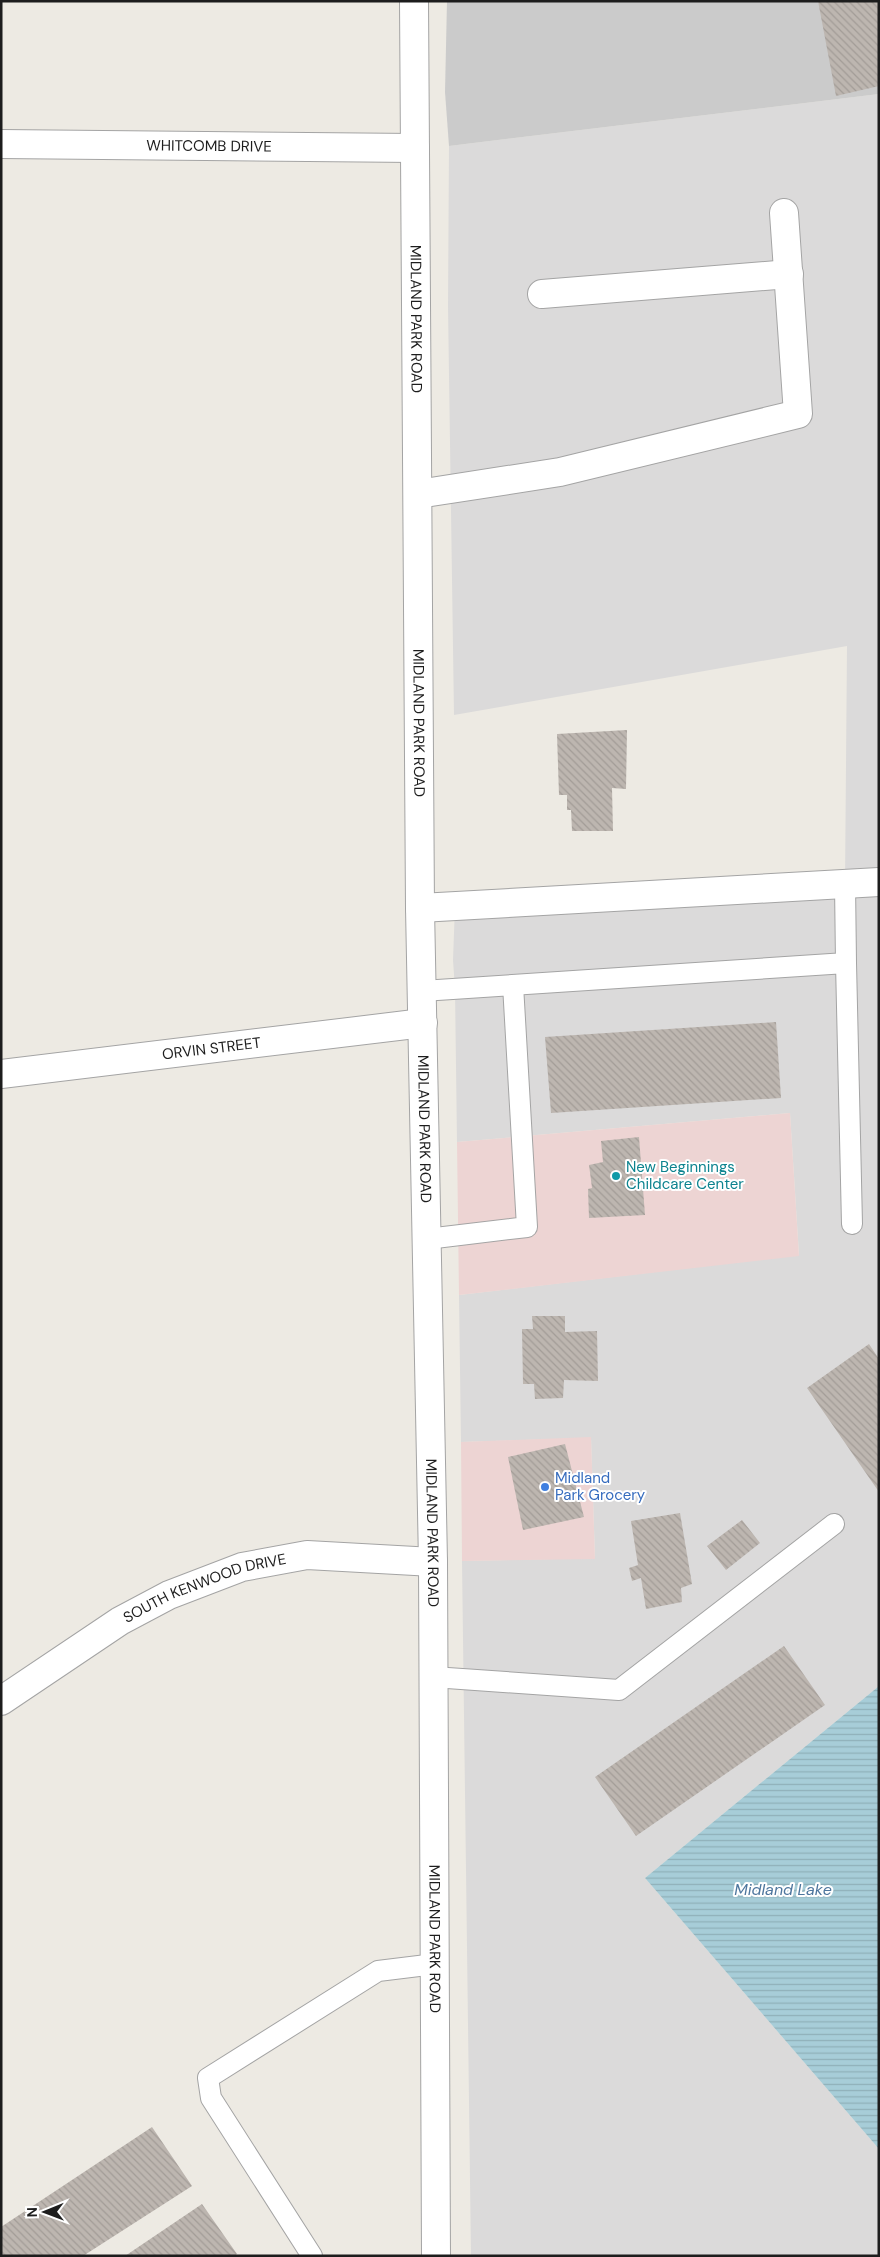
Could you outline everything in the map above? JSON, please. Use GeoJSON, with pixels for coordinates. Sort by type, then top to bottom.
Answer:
{"type":"FeatureCollection","features":[{"type":"Feature","properties":{"kind":"street","name":"MIDLAND PARK ROAD"},"geometry":{"type":"LineString","coordinates":[[414,1],[420,908],[433,1562],[436,2256]]}},
{"type":"Feature","properties":{"kind":"street","name":"WHITCOMB DRIVE"},"geometry":{"type":"LineString","coordinates":[[1,144],[416,148]]}},
{"type":"Feature","properties":{"kind":"street"},"geometry":{"type":"LineString","coordinates":[[418,494],[560,472],[798,414],[784,213]]}},
{"type":"Feature","properties":{"kind":"street"},"geometry":{"type":"LineString","coordinates":[[542,294],[789,274]]}},
{"type":"Feature","properties":{"kind":"street"},"geometry":{"type":"LineString","coordinates":[[420,908],[879,882]]}},
{"type":"Feature","properties":{"kind":"street","name":"ORVIN STREET"},"geometry":{"type":"LineString","coordinates":[[1,1074],[423,1024]]}},
{"type":"Feature","properties":{"kind":"street","name":"SOUTH KENWOOD DRIVE"},"geometry":{"type":"LineString","coordinates":[[1,1701],[120,1621],[169,1595],[242,1567],[307,1555],[433,1562]]}},
{"type":"Feature","properties":{"kind":"lane"},"geometry":{"type":"LineString","coordinates":[[845,884],[852,1224]]}},
{"type":"Feature","properties":{"kind":"lane"},"geometry":{"type":"LineString","coordinates":[[422,991],[846,963]]}},
{"type":"Feature","properties":{"kind":"lane"},"geometry":{"type":"LineString","coordinates":[[427,1239],[527,1227],[513,985]]}},
{"type":"Feature","properties":{"kind":"lane"},"geometry":{"type":"LineString","coordinates":[[433,1677],[619,1690],[834,1524]]}},
{"type":"Feature","properties":{"kind":"lane"},"geometry":{"type":"LineString","coordinates":[[312,2256],[210,2098],[208,2078],[378,1971],[434,1964]]}},
{"type":"Feature","properties":{"kind":"shaded area"},"geometry":{"type":"Polygon","coordinates":[[[447,1],[879,1],[879,94],[449,146],[445,92],[447,1]]]}},
{"type":"Feature","properties":{"kind":"shaded area"},"geometry":{"type":"Polygon","coordinates":[[[879,94],[879,1686],[645,1878],[879,2149],[879,2256],[471,2256],[462,1561],[595,1558],[591,1438],[461,1442],[459,1295],[799,1255],[790,1113],[457,1142],[453,960],[455,906],[845,884],[847,646],[454,715],[448,306],[449,146],[879,94]]]}},
{"type":"Feature","properties":{"kind":"shaded area"},"geometry":{"type":"Polygon","coordinates":[[[790,1113],[799,1256],[459,1295],[457,1142],[790,1113]]]}},
{"type":"Feature","properties":{"kind":"shaded area"},"geometry":{"type":"Polygon","coordinates":[[[591,1437],[595,1559],[462,1561],[461,1442],[591,1437]]]}},
{"type":"Feature","properties":{"kind":"water","name":"Midland Lake"},"geometry":{"type":"Polygon","coordinates":[[[879,1686],[879,2149],[645,1878],[879,1686]]]}},
{"type":"Feature","properties":{"kind":"building"},"geometry":{"type":"Polygon","coordinates":[[[818,1],[879,1],[879,86],[836,96],[818,1]]]}},
{"type":"Feature","properties":{"kind":"building"},"geometry":{"type":"Polygon","coordinates":[[[627,730],[626,789],[612,788],[613,831],[572,831],[571,810],[567,810],[567,795],[559,795],[557,734],[627,730]]]}},
{"type":"Feature","properties":{"kind":"building"},"geometry":{"type":"Polygon","coordinates":[[[776,1022],[781,1098],[551,1113],[545,1037],[776,1022]]]}},
{"type":"Feature","properties":{"kind":"building","name":"New Beginnings Childcare Center"},"geometry":{"type":"Polygon","coordinates":[[[639,1137],[645,1215],[589,1218],[588,1189],[592,1188],[589,1165],[603,1162],[601,1141],[639,1137]]]}},
{"type":"Feature","properties":{"kind":"building"},"geometry":{"type":"Polygon","coordinates":[[[532,1316],[565,1316],[565,1332],[597,1331],[598,1381],[564,1380],[563,1398],[535,1399],[534,1384],[523,1384],[522,1329],[533,1329],[532,1316]]]}},
{"type":"Feature","properties":{"kind":"building"},"geometry":{"type":"Polygon","coordinates":[[[869,1344],[879,1359],[879,1492],[807,1388],[869,1344]]]}},
{"type":"Feature","properties":{"kind":"building","name":"Midland Park Grocery"},"geometry":{"type":"Polygon","coordinates":[[[565,1444],[584,1517],[523,1530],[508,1457],[565,1444]]]}},
{"type":"Feature","properties":{"kind":"building"},"geometry":{"type":"Polygon","coordinates":[[[680,1513],[692,1584],[681,1588],[682,1602],[646,1609],[641,1578],[632,1581],[629,1568],[638,1565],[631,1521],[680,1513]]]}},
{"type":"Feature","properties":{"kind":"building"},"geometry":{"type":"Polygon","coordinates":[[[742,1520],[760,1543],[726,1570],[707,1546],[742,1520]]]}},
{"type":"Feature","properties":{"kind":"building"},"geometry":{"type":"Polygon","coordinates":[[[784,1646],[825,1705],[636,1836],[595,1777],[784,1646]]]}},
{"type":"Feature","properties":{"kind":"building"},"geometry":{"type":"Polygon","coordinates":[[[152,2127],[192,2186],[83,2256],[1,2256],[1,2227],[152,2127]]]}},
{"type":"Feature","properties":{"kind":"building"},"geometry":{"type":"Polygon","coordinates":[[[202,2204],[237,2254],[234,2256],[125,2256],[202,2204]]]}},
{"type":"Feature","properties":{"kind":"place","name":"New Beginnings Childcare Center"},"geometry":{"type":"Point","coordinates":[616,1176]}},
{"type":"Feature","properties":{"kind":"place","name":"Midland Park Grocery"},"geometry":{"type":"Point","coordinates":[545,1487]}}]}
